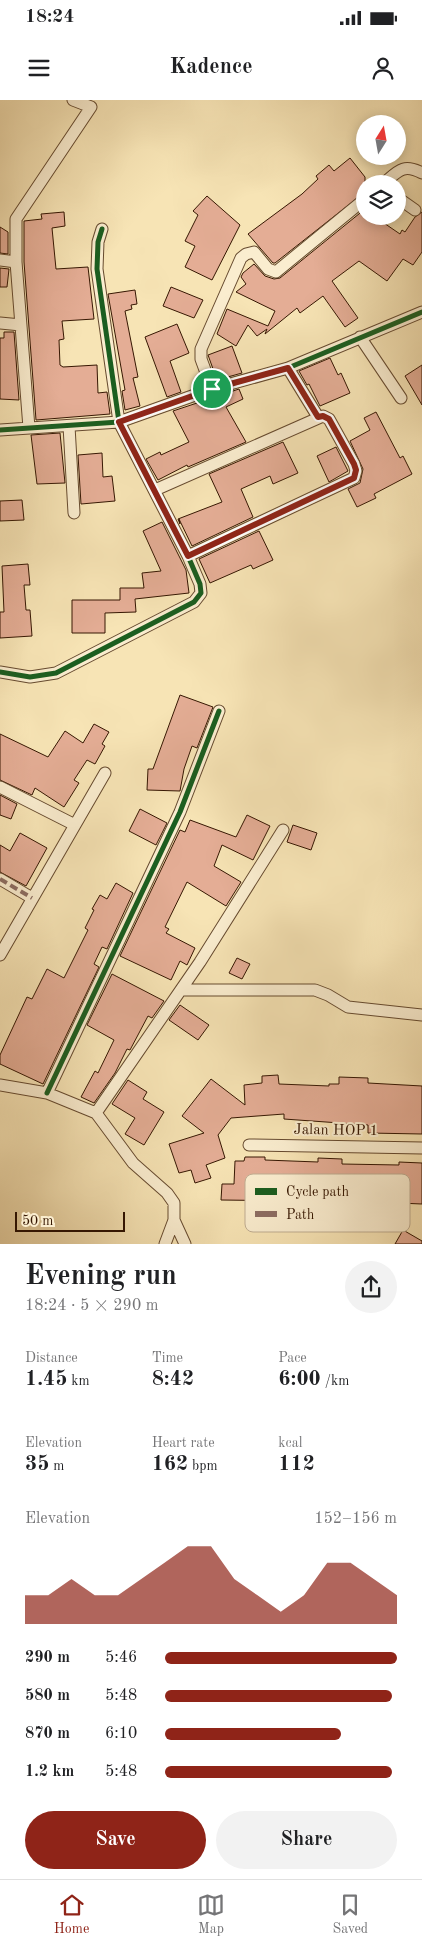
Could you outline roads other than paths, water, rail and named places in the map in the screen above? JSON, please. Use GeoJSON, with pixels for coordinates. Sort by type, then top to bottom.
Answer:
{"type":"FeatureCollection","features":[{"type":"Feature","properties":{"kind":"street"},"geometry":{"type":"LineString","coordinates":[[29,428],[16,262],[16,219],[91,107],[73,100]]}},
{"type":"Feature","properties":{"kind":"street"},"geometry":{"type":"LineString","coordinates":[[394,175],[401,169],[408,167],[422,173]]}},
{"type":"Feature","properties":{"kind":"street"},"geometry":{"type":"LineString","coordinates":[[406,204],[415,210]]}},
{"type":"Feature","properties":{"kind":"street"},"geometry":{"type":"LineString","coordinates":[[212,389],[201,359],[201,349],[241,258],[246,254],[254,252],[268,269],[276,272],[356,206]]}},
{"type":"Feature","properties":{"kind":"street"},"geometry":{"type":"LineString","coordinates":[[0,672],[30,677],[56,673],[194,602],[201,593],[188,556],[119,422],[97,269],[98,242],[102,229]]}},
{"type":"Feature","properties":{"kind":"street"},"geometry":{"type":"LineString","coordinates":[[0,260],[16,262]]}},
{"type":"Feature","properties":{"kind":"street"},"geometry":{"type":"LineString","coordinates":[[0,430],[119,422],[212,389],[288,368],[422,312]]}},
{"type":"Feature","properties":{"kind":"street"},"geometry":{"type":"LineString","coordinates":[[0,323],[21,325]]}},
{"type":"Feature","properties":{"kind":"street"},"geometry":{"type":"LineString","coordinates":[[360,337],[401,398]]}},
{"type":"Feature","properties":{"kind":"street"},"geometry":{"type":"LineString","coordinates":[[288,368],[318,417]]}},
{"type":"Feature","properties":{"kind":"street"},"geometry":{"type":"LineString","coordinates":[[155,490],[323,416],[329,419],[354,464],[356,470],[354,478],[188,556]]}},
{"type":"Feature","properties":{"kind":"street"},"geometry":{"type":"LineString","coordinates":[[69,426],[74,513]]}},
{"type":"Feature","properties":{"kind":"street"},"geometry":{"type":"LineString","coordinates":[[47,1093],[180,812],[219,711]]}},
{"type":"Feature","properties":{"kind":"street"},"geometry":{"type":"LineString","coordinates":[[0,955],[105,773]]}},
{"type":"Feature","properties":{"kind":"street"},"geometry":{"type":"LineString","coordinates":[[0,788],[75,825]]}},
{"type":"Feature","properties":{"kind":"street"},"geometry":{"type":"LineString","coordinates":[[96,1113],[181,990],[283,830]]}},
{"type":"Feature","properties":{"kind":"street"},"geometry":{"type":"LineString","coordinates":[[0,879],[32,898]]}},
{"type":"Feature","properties":{"kind":"street"},"geometry":{"type":"LineString","coordinates":[[181,990],[315,990],[328,995],[348,1007],[422,1015]]}},
{"type":"Feature","properties":{"kind":"street"},"geometry":{"type":"LineString","coordinates":[[0,1085],[47,1093],[96,1113],[133,1163],[167,1193],[174,1203],[174,1220],[165,1244]]}},
{"type":"Feature","properties":{"kind":"street","name":"Jalan HOP 1"},"geometry":{"type":"LineString","coordinates":[[249,1145],[422,1148]]}},
{"type":"Feature","properties":{"kind":"street"},"geometry":{"type":"LineString","coordinates":[[174,1220],[185,1244]]}}]}
